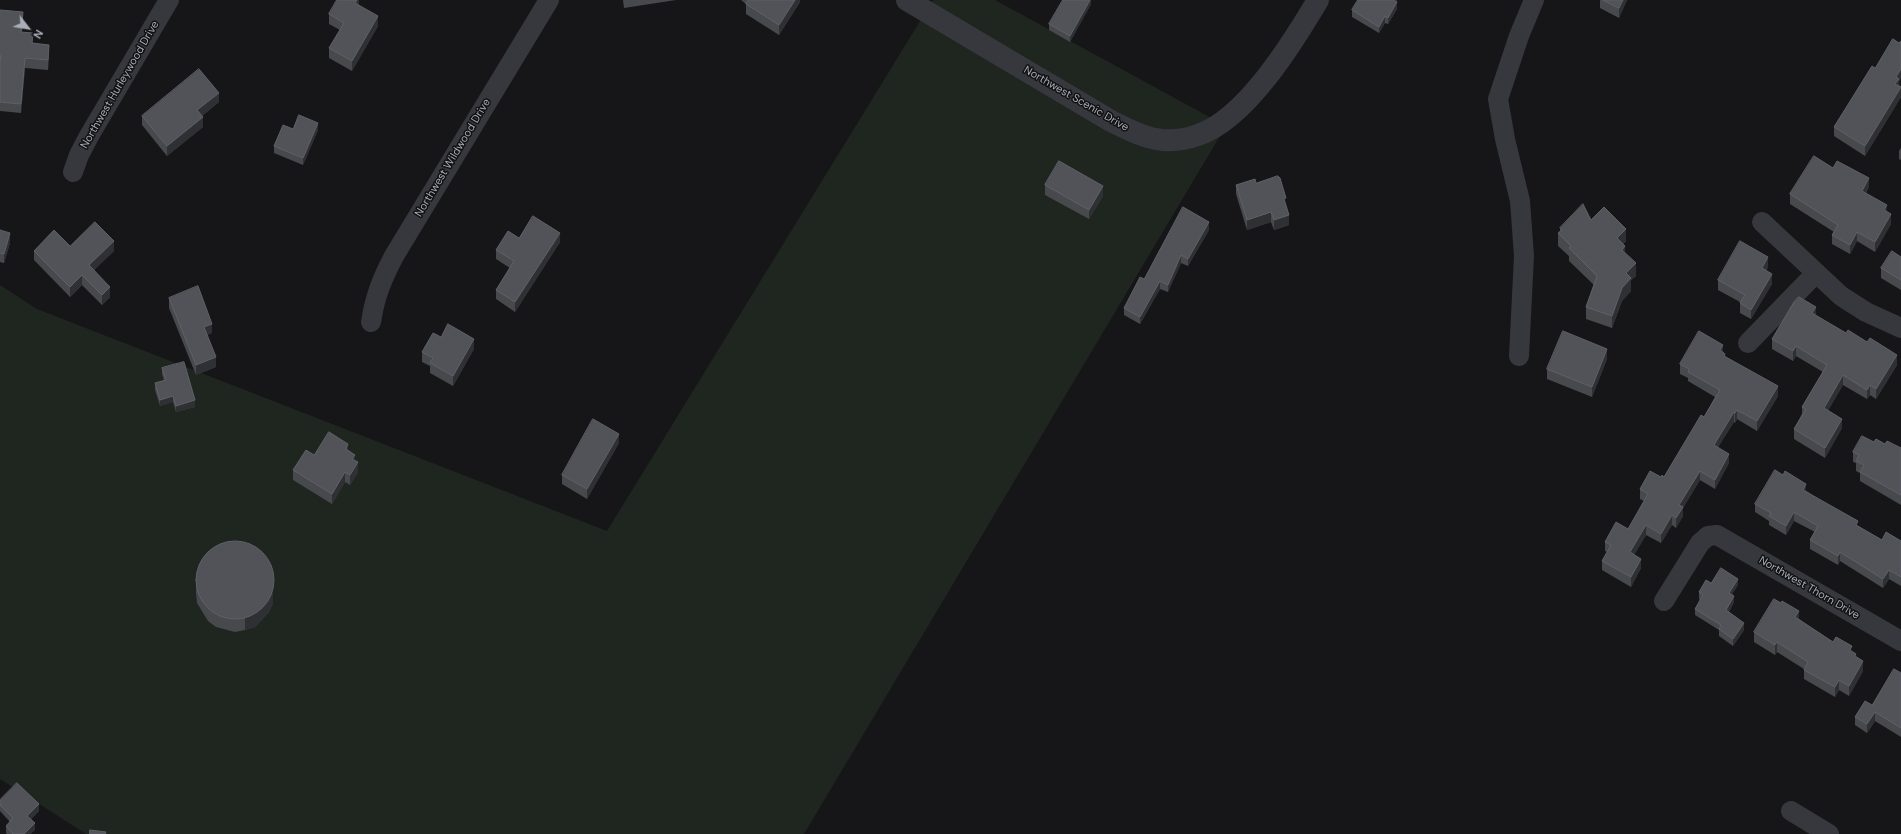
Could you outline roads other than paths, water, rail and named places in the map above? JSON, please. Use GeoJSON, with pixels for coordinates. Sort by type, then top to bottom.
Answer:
{"type":"FeatureCollection","features":[{"type":"Feature","properties":{"kind":"street","name":"Northwest Hurleywood Drive"},"geometry":{"type":"LineString","coordinates":[[73,172],[79,155],[89,136],[169,0]]}},
{"type":"Feature","properties":{"kind":"street","name":"Northwest Wildwood Drive"},"geometry":{"type":"LineString","coordinates":[[371,322],[380,284],[394,256],[549,0]]}},
{"type":"Feature","properties":{"kind":"street","name":"Northwest Scenic Drive"},"geometry":{"type":"LineString","coordinates":[[907,0],[1110,121],[1141,135],[1161,140],[1173,140],[1198,135],[1211,129],[1237,110],[1276,64],[1302,28],[1318,0]]}},
{"type":"Feature","properties":{"kind":"street"},"geometry":{"type":"LineString","coordinates":[[1519,356],[1524,256],[1520,201],[1505,140],[1498,99],[1519,36],[1534,0]]}},
{"type":"Feature","properties":{"kind":"street"},"geometry":{"type":"LineString","coordinates":[[1762,222],[1841,296],[1866,312],[1901,328]]}},
{"type":"Feature","properties":{"kind":"street"},"geometry":{"type":"LineString","coordinates":[[1748,343],[1816,273]]}},
{"type":"Feature","properties":{"kind":"street","name":"Northwest Thorn Drive"},"geometry":{"type":"LineString","coordinates":[[1664,601],[1700,543],[1708,536],[1717,535],[1901,641]]}},
{"type":"Feature","properties":{"kind":"street"},"geometry":{"type":"LineString","coordinates":[[1791,811],[1829,834]]}}]}
